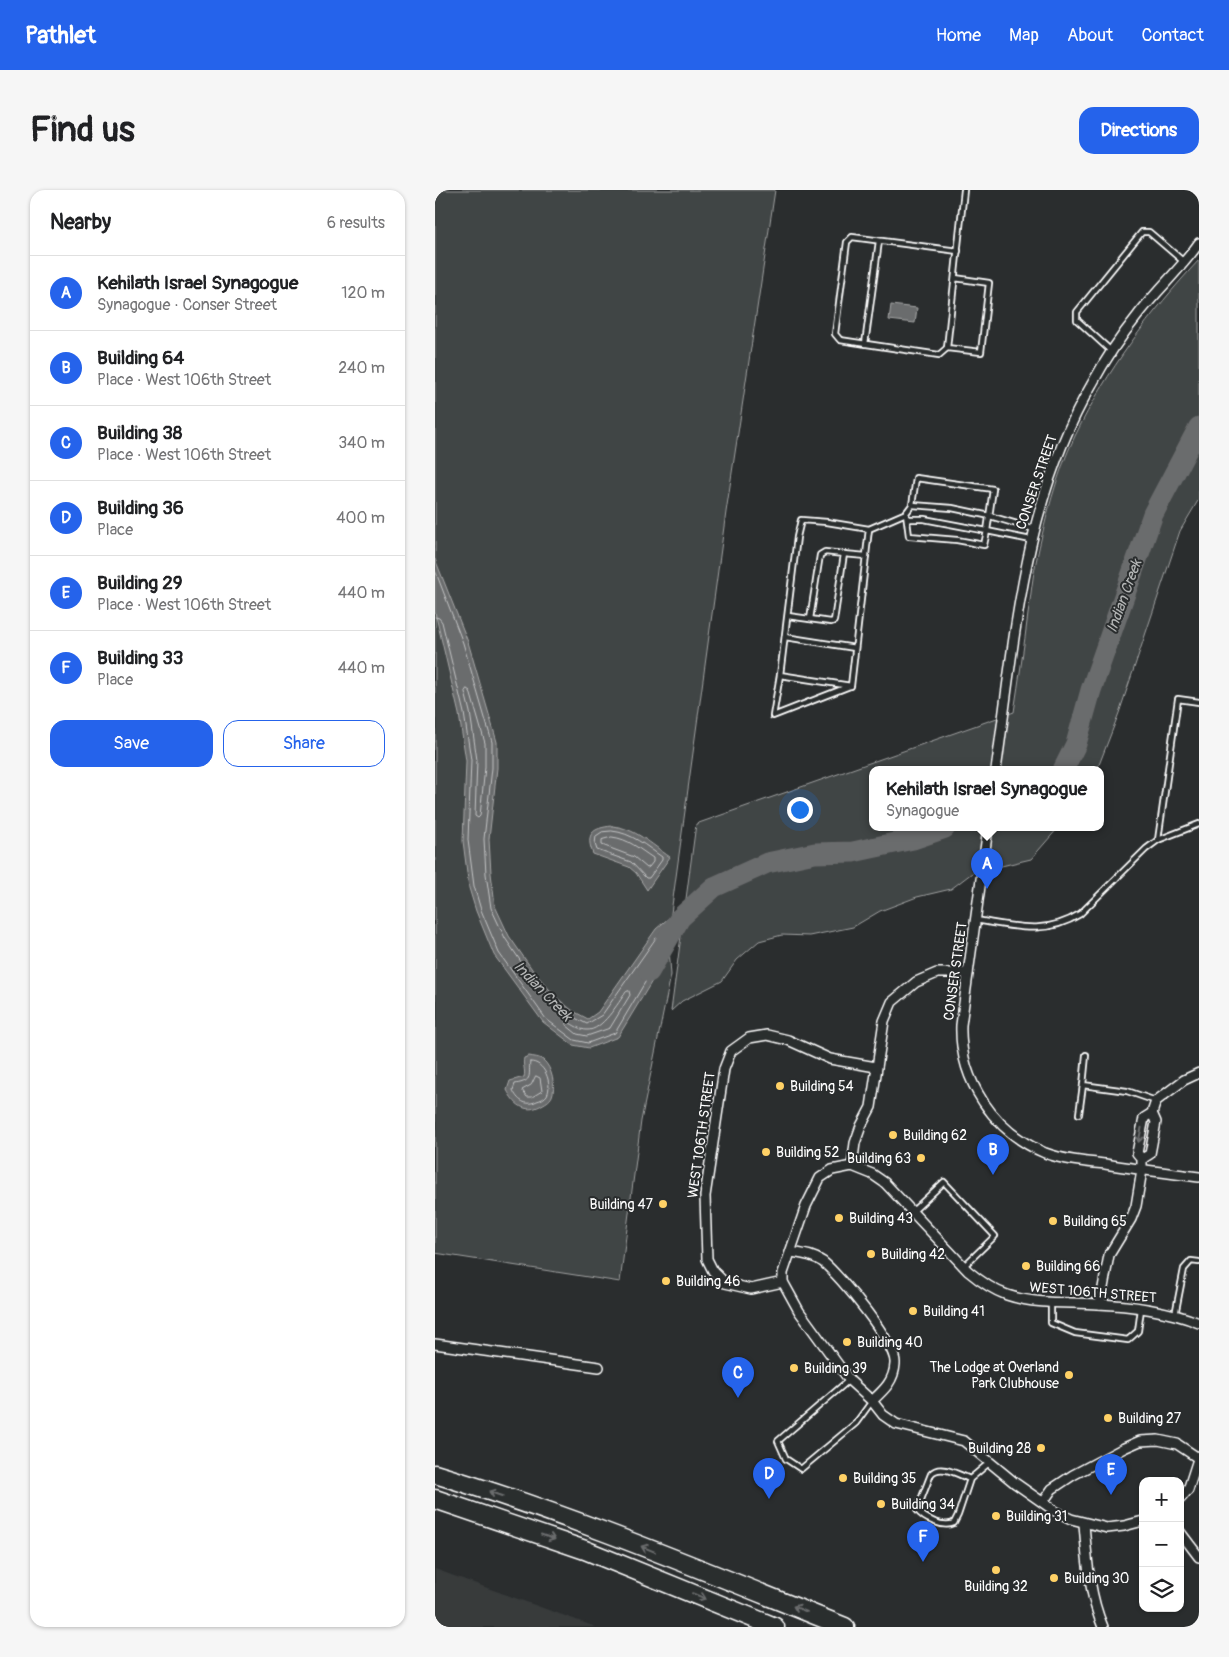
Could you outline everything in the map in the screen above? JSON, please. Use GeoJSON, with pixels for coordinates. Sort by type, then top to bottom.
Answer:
{"type":"FeatureCollection","features":[{"type":"Feature","properties":{"kind":"highway"},"geometry":{"type":"LineString","coordinates":[[435,1474],[552,1513],[845,1627]]}},
{"type":"Feature","properties":{"kind":"highway"},"geometry":{"type":"LineString","coordinates":[[435,1499],[585,1550],[775,1627]]}},
{"type":"Feature","properties":{"kind":"street","name":"CONSER STREET"},"geometry":{"type":"LineString","coordinates":[[997,766],[1021,594],[1031,540],[1041,499],[1056,459],[1091,385],[1112,352],[1137,316],[1199,243]]}},
{"type":"Feature","properties":{"kind":"street","name":"CONSER STREET"},"geometry":{"type":"LineString","coordinates":[[988,831],[960,1042],[976,1092],[990,1112],[1011,1133],[1046,1153],[1075,1160],[1142,1170]]}},
{"type":"Feature","properties":{"kind":"street"},"geometry":{"type":"LineString","coordinates":[[968,973],[937,973],[916,982],[892,1002],[884,1022],[871,1107],[858,1134],[852,1166],[832,1170],[820,1178],[806,1206],[783,1273],[783,1282],[799,1311],[849,1380],[883,1415],[896,1424],[964,1441],[1015,1483],[1055,1511],[1084,1524],[1107,1528],[1139,1522]]}},
{"type":"Feature","properties":{"kind":"street","name":"WEST 106TH STREET"},"geometry":{"type":"LineString","coordinates":[[783,1282],[751,1289],[725,1283],[713,1271],[707,1259],[705,1196],[724,1069],[731,1051],[749,1038],[767,1035],[788,1040],[830,1059],[876,1067]]}},
{"type":"Feature","properties":{"kind":"street"},"geometry":{"type":"LineString","coordinates":[[1100,1304],[1109,1255],[1131,1219],[1136,1206],[1142,1170],[1142,1159],[1137,1152],[1144,1118],[1152,1113],[1156,1101],[1184,1080],[1199,1073]]}},
{"type":"Feature","properties":{"kind":"street"},"geometry":{"type":"LineString","coordinates":[[1142,1159],[1150,1154],[1156,1122],[1152,1113]]}},
{"type":"Feature","properties":{"kind":"street","name":"WEST 106TH STREET"},"geometry":{"type":"LineString","coordinates":[[852,1166],[872,1174],[885,1184],[964,1266],[983,1283],[1006,1295],[1025,1300],[1100,1304],[1141,1309],[1199,1323]]}},
{"type":"Feature","properties":{"kind":"street"},"geometry":{"type":"LineString","coordinates":[[1142,1170],[1199,1177]]}},
{"type":"Feature","properties":{"kind":"street"},"geometry":{"type":"LineString","coordinates":[[791,1252],[809,1254],[823,1262],[863,1308],[893,1352],[896,1362],[894,1375],[887,1388],[871,1401]]}},
{"type":"Feature","properties":{"kind":"street"},"geometry":{"type":"LineString","coordinates":[[435,1344],[599,1367]]}},
{"type":"Feature","properties":{"kind":"street"},"geometry":{"type":"LineString","coordinates":[[1043,1502],[1052,1489],[1073,1475],[1140,1441],[1158,1440],[1177,1444],[1199,1457],[1188,1490],[1184,1494]]}},
{"type":"Feature","properties":{"kind":"street"},"geometry":{"type":"LineString","coordinates":[[1084,1524],[1092,1589],[1103,1627]]}},
{"type":"Feature","properties":{"kind":"street"},"geometry":{"type":"LineString","coordinates":[[1184,1537],[1199,1558]]}},
{"type":"Feature","properties":{"kind":"lane"},"geometry":{"type":"LineString","coordinates":[[958,251],[852,237],[847,242],[835,334],[840,340],[939,355],[947,348],[958,251],[964,190]]}},
{"type":"Feature","properties":{"kind":"lane"},"geometry":{"type":"LineString","coordinates":[[1112,352],[1077,320],[1077,312],[1143,232],[1149,232],[1184,262]]}},
{"type":"Feature","properties":{"kind":"lane"},"geometry":{"type":"LineString","coordinates":[[865,344],[879,241]]}},
{"type":"Feature","properties":{"kind":"lane"},"geometry":{"type":"LineString","coordinates":[[947,348],[981,352],[989,283],[955,278]]}},
{"type":"Feature","properties":{"kind":"lane"},"geometry":{"type":"LineString","coordinates":[[916,478],[993,489],[989,516],[984,545],[957,540],[909,536],[907,516],[912,505],[916,478]]}},
{"type":"Feature","properties":{"kind":"lane"},"geometry":{"type":"LineString","coordinates":[[912,505],[952,508],[1034,529]]}},
{"type":"Feature","properties":{"kind":"lane"},"geometry":{"type":"LineString","coordinates":[[851,686],[773,716],[788,616],[797,537],[801,520],[869,529],[907,516],[1031,540]]}},
{"type":"Feature","properties":{"kind":"lane"},"geometry":{"type":"LineString","coordinates":[[851,686],[869,529]]}},
{"type":"Feature","properties":{"kind":"lane"},"geometry":{"type":"LineString","coordinates":[[811,619],[819,555],[825,552],[866,556]]}},
{"type":"Feature","properties":{"kind":"lane"},"geometry":{"type":"LineString","coordinates":[[788,616],[834,621],[844,554]]}},
{"type":"Feature","properties":{"kind":"lane"},"geometry":{"type":"LineString","coordinates":[[785,637],[855,648]]}},
{"type":"Feature","properties":{"kind":"lane"},"geometry":{"type":"LineString","coordinates":[[780,675],[851,686]]}},
{"type":"Feature","properties":{"kind":"lane"},"geometry":{"type":"LineString","coordinates":[[1158,840],[1178,699],[1199,702]]}},
{"type":"Feature","properties":{"kind":"lane"},"geometry":{"type":"LineString","coordinates":[[975,920],[1031,929],[1069,921],[1080,914],[1146,849],[1158,840],[1199,824]]}},
{"type":"Feature","properties":{"kind":"lane"},"geometry":{"type":"LineString","coordinates":[[1079,1114],[1086,1055]]}},
{"type":"Feature","properties":{"kind":"lane"},"geometry":{"type":"LineString","coordinates":[[1083,1085],[1127,1091],[1156,1101]]}},
{"type":"Feature","properties":{"kind":"lane"},"geometry":{"type":"LineString","coordinates":[[912,1212],[944,1182],[995,1236],[964,1266]]}},
{"type":"Feature","properties":{"kind":"lane"},"geometry":{"type":"LineString","coordinates":[[1175,1316],[1184,1268],[1191,1261],[1199,1262]]}},
{"type":"Feature","properties":{"kind":"lane"},"geometry":{"type":"LineString","coordinates":[[1051,1302],[1051,1324],[1075,1333],[1128,1340],[1138,1331],[1141,1309]]}},
{"type":"Feature","properties":{"kind":"lane"},"geometry":{"type":"LineString","coordinates":[[849,1380],[778,1441],[786,1459],[801,1469],[856,1422],[871,1401]]}},
{"type":"Feature","properties":{"kind":"lane"},"geometry":{"type":"LineString","coordinates":[[970,1479],[941,1468],[934,1470],[917,1510],[925,1518],[945,1525],[954,1523],[970,1479],[990,1462]]}},
{"type":"Feature","properties":{"kind":"shaded area"},"geometry":{"type":"Polygon","coordinates":[[[435,190],[775,190],[726,512],[668,935],[671,975],[641,1121],[620,1282],[435,1253],[435,190]]]}},
{"type":"Feature","properties":{"kind":"shaded area"},"geometry":{"type":"Polygon","coordinates":[[[1199,260],[1199,499],[1180,531],[1119,713],[1099,766],[869,766],[869,831],[1055,831],[1031,859],[972,873],[951,889],[917,897],[880,911],[853,927],[809,936],[782,935],[759,941],[737,960],[722,981],[682,1001],[671,1011],[696,824],[1014,712],[1035,568],[1043,530],[1062,466],[1075,436],[1115,365],[1181,280],[1199,260]]]}},
{"type":"Feature","properties":{"kind":"shaded area"},"geometry":{"type":"Polygon","coordinates":[[[435,1569],[596,1627],[435,1627],[435,1569]]]}},
{"type":"Feature","properties":{"kind":"water"},"geometry":{"type":"Polygon","coordinates":[[[891,305],[917,308],[915,323],[889,320],[891,305]]]}},
{"type":"Feature","properties":{"kind":"water"},"geometry":{"type":"Polygon","coordinates":[[[435,559],[468,642],[497,742],[497,768],[489,839],[491,873],[495,906],[509,936],[534,972],[557,998],[573,1011],[588,1019],[598,1012],[656,929],[670,917],[668,935],[652,981],[618,1037],[589,1048],[573,1045],[543,1022],[494,955],[476,911],[469,888],[463,841],[466,761],[459,714],[435,612],[435,559]]]}},
{"type":"Feature","properties":{"kind":"water"},"geometry":{"type":"Polygon","coordinates":[[[612,826],[635,833],[670,857],[647,890],[636,873],[629,867],[593,854],[590,841],[592,833],[599,828],[612,826]]]}},
{"type":"Feature","properties":{"kind":"water"},"geometry":{"type":"Polygon","coordinates":[[[529,1056],[540,1058],[546,1063],[551,1072],[554,1088],[549,1101],[530,1109],[521,1106],[513,1100],[507,1090],[510,1081],[524,1077],[524,1058],[529,1056]]]}},
{"type":"Feature","properties":{"kind":"waterway","name":"Indian Creek"},"geometry":{"type":"LineString","coordinates":[[1065,766],[1076,744],[1091,690],[1153,514],[1199,427]]}},
{"type":"Feature","properties":{"kind":"waterway","name":"Indian Creek"},"geometry":{"type":"LineString","coordinates":[[649,972],[680,918],[714,887],[767,863],[815,853],[853,852],[913,839],[936,831]]}},
{"type":"Feature","properties":{"kind":"place","name":"Kehilath Israel Synagogue"},"geometry":{"type":"Point","coordinates":[987,889]}},
{"type":"Feature","properties":{"kind":"place","name":"Building 54"},"geometry":{"type":"Point","coordinates":[780,1086]}},
{"type":"Feature","properties":{"kind":"place","name":"Building 62"},"geometry":{"type":"Point","coordinates":[893,1135]}},
{"type":"Feature","properties":{"kind":"place","name":"Building 52"},"geometry":{"type":"Point","coordinates":[766,1152]}},
{"type":"Feature","properties":{"kind":"place","name":"Building 63"},"geometry":{"type":"Point","coordinates":[921,1158]}},
{"type":"Feature","properties":{"kind":"place","name":"Building 64"},"geometry":{"type":"Point","coordinates":[993,1175]}},
{"type":"Feature","properties":{"kind":"place","name":"Building 47"},"geometry":{"type":"Point","coordinates":[663,1204]}},
{"type":"Feature","properties":{"kind":"place","name":"Building 43"},"geometry":{"type":"Point","coordinates":[839,1218]}},
{"type":"Feature","properties":{"kind":"place","name":"Building 65"},"geometry":{"type":"Point","coordinates":[1053,1221]}},
{"type":"Feature","properties":{"kind":"place","name":"Building 42"},"geometry":{"type":"Point","coordinates":[871,1254]}},
{"type":"Feature","properties":{"kind":"place","name":"Building 66"},"geometry":{"type":"Point","coordinates":[1026,1266]}},
{"type":"Feature","properties":{"kind":"place","name":"Building 46"},"geometry":{"type":"Point","coordinates":[666,1281]}},
{"type":"Feature","properties":{"kind":"place","name":"Building 41"},"geometry":{"type":"Point","coordinates":[913,1311]}},
{"type":"Feature","properties":{"kind":"place","name":"Building 40"},"geometry":{"type":"Point","coordinates":[847,1342]}},
{"type":"Feature","properties":{"kind":"place","name":"Building 39"},"geometry":{"type":"Point","coordinates":[794,1368]}},
{"type":"Feature","properties":{"kind":"place","name":"The Lodge at Overland Park Clubhouse"},"geometry":{"type":"Point","coordinates":[1069,1375]}},
{"type":"Feature","properties":{"kind":"place","name":"Building 38"},"geometry":{"type":"Point","coordinates":[738,1398]}},
{"type":"Feature","properties":{"kind":"place","name":"Building 27"},"geometry":{"type":"Point","coordinates":[1108,1418]}},
{"type":"Feature","properties":{"kind":"place","name":"Building 28"},"geometry":{"type":"Point","coordinates":[1041,1448]}},
{"type":"Feature","properties":{"kind":"place","name":"Building 35"},"geometry":{"type":"Point","coordinates":[843,1478]}},
{"type":"Feature","properties":{"kind":"place","name":"Building 29"},"geometry":{"type":"Point","coordinates":[1111,1495]}},
{"type":"Feature","properties":{"kind":"place","name":"Building 36"},"geometry":{"type":"Point","coordinates":[769,1499]}},
{"type":"Feature","properties":{"kind":"place","name":"Building 34"},"geometry":{"type":"Point","coordinates":[881,1504]}},
{"type":"Feature","properties":{"kind":"place","name":"Building 31"},"geometry":{"type":"Point","coordinates":[996,1516]}},
{"type":"Feature","properties":{"kind":"place","name":"Building 33"},"geometry":{"type":"Point","coordinates":[923,1562]}},
{"type":"Feature","properties":{"kind":"place","name":"Building 32"},"geometry":{"type":"Point","coordinates":[996,1570]}},
{"type":"Feature","properties":{"kind":"place","name":"Building 30"},"geometry":{"type":"Point","coordinates":[1054,1578]}}]}
